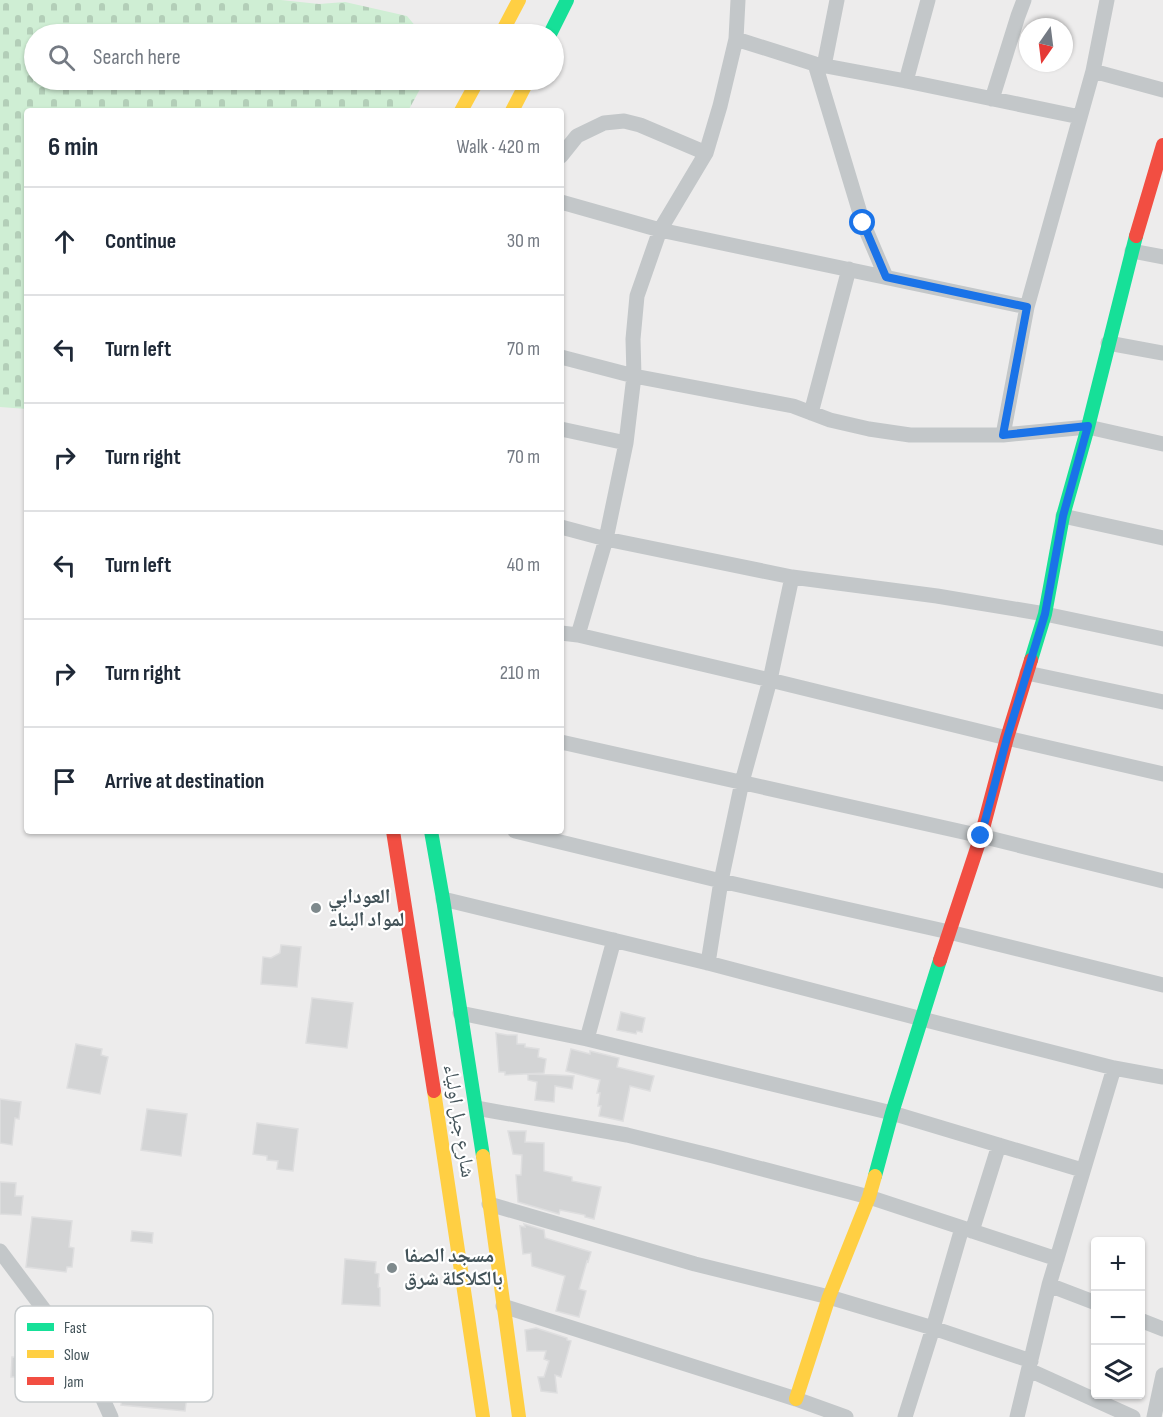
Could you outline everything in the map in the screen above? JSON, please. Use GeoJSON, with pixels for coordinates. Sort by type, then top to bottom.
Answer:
{"type":"FeatureCollection","features":[{"type":"Feature","properties":{"kind":"main road"},"geometry":{"type":"LineString","coordinates":[[506,24],[519,0]]}},
{"type":"Feature","properties":{"kind":"main road"},"geometry":{"type":"LineString","coordinates":[[555,24],[567,0]]}},
{"type":"Feature","properties":{"kind":"main road"},"geometry":{"type":"LineString","coordinates":[[463,108],[473,90]]}},
{"type":"Feature","properties":{"kind":"main road"},"geometry":{"type":"LineString","coordinates":[[514,108],[523,90]]}},
{"type":"Feature","properties":{"kind":"main road"},"geometry":{"type":"LineString","coordinates":[[796,1399],[829,1297],[869,1197],[892,1113],[981,836],[1007,738],[1045,614],[1063,516],[1132,251],[1162,154]]}},
{"type":"Feature","properties":{"kind":"main road","name":"شارع جبل اولياء"},"geometry":{"type":"LineString","coordinates":[[393,834],[452,1203],[483,1417]]}},
{"type":"Feature","properties":{"kind":"main road","name":"شارع جبل اولياء"},"geometry":{"type":"LineString","coordinates":[[431,834],[476,1108],[519,1417]]}},
{"type":"Feature","properties":{"kind":"street"},"geometry":{"type":"LineString","coordinates":[[578,636],[606,539],[626,442],[634,376],[633,339],[637,296],[660,230],[706,153],[736,39],[738,0]]}},
{"type":"Feature","properties":{"kind":"street"},"geometry":{"type":"LineString","coordinates":[[837,0],[820,65],[863,223],[886,277]]}},
{"type":"Feature","properties":{"kind":"street"},"geometry":{"type":"LineString","coordinates":[[906,81],[927,0]]}},
{"type":"Feature","properties":{"kind":"street"},"geometry":{"type":"LineString","coordinates":[[992,99],[1024,0]]}},
{"type":"Feature","properties":{"kind":"street"},"geometry":{"type":"LineString","coordinates":[[1003,435],[1027,307],[1093,71],[1107,0]]}},
{"type":"Feature","properties":{"kind":"street"},"geometry":{"type":"LineString","coordinates":[[736,39],[820,65],[1080,117]]}},
{"type":"Feature","properties":{"kind":"street"},"geometry":{"type":"LineString","coordinates":[[1093,71],[1163,90]]}},
{"type":"Feature","properties":{"kind":"street"},"geometry":{"type":"LineString","coordinates":[[564,152],[577,136],[604,123],[624,121],[640,125],[706,153]]}},
{"type":"Feature","properties":{"kind":"street"},"geometry":{"type":"LineString","coordinates":[[564,203],[660,230],[1027,307]]}},
{"type":"Feature","properties":{"kind":"street"},"geometry":{"type":"LineString","coordinates":[[1132,251],[1163,257]]}},
{"type":"Feature","properties":{"kind":"street"},"geometry":{"type":"LineString","coordinates":[[811,413],[849,269]]}},
{"type":"Feature","properties":{"kind":"street"},"geometry":{"type":"LineString","coordinates":[[1108,343],[1163,353]]}},
{"type":"Feature","properties":{"kind":"street"},"geometry":{"type":"LineString","coordinates":[[564,358],[634,376],[793,406],[830,420],[910,435],[1003,435],[1088,426],[1163,444]]}},
{"type":"Feature","properties":{"kind":"street"},"geometry":{"type":"LineString","coordinates":[[564,430],[626,442]]}},
{"type":"Feature","properties":{"kind":"street"},"geometry":{"type":"LineString","coordinates":[[1063,516],[1163,538]]}},
{"type":"Feature","properties":{"kind":"street"},"geometry":{"type":"LineString","coordinates":[[564,529],[792,577],[937,596],[1045,614],[1163,639]]}},
{"type":"Feature","properties":{"kind":"street"},"geometry":{"type":"LineString","coordinates":[[708,963],[742,782],[770,680],[792,577]]}},
{"type":"Feature","properties":{"kind":"street"},"geometry":{"type":"LineString","coordinates":[[564,634],[1163,774]]}},
{"type":"Feature","properties":{"kind":"street"},"geometry":{"type":"LineString","coordinates":[[1027,673],[1163,702]]}},
{"type":"Feature","properties":{"kind":"street"},"geometry":{"type":"LineString","coordinates":[[564,743],[981,836],[1163,881]]}},
{"type":"Feature","properties":{"kind":"street"},"geometry":{"type":"LineString","coordinates":[[527,834],[949,932],[1163,985]]}},
{"type":"Feature","properties":{"kind":"street"},"geometry":{"type":"LineString","coordinates":[[443,899],[708,963],[1114,1068],[1163,1077]]}},
{"type":"Feature","properties":{"kind":"street"},"geometry":{"type":"LineString","coordinates":[[587,1039],[614,940]]}},
{"type":"Feature","properties":{"kind":"street"},"geometry":{"type":"LineString","coordinates":[[460,1013],[587,1039],[892,1113],[1082,1170]]}},
{"type":"Feature","properties":{"kind":"street"},"geometry":{"type":"LineString","coordinates":[[1017,1417],[1049,1285],[1114,1068]]}},
{"type":"Feature","properties":{"kind":"street"},"geometry":{"type":"LineString","coordinates":[[476,1108],[627,1135],[713,1156],[869,1197],[1057,1258]]}},
{"type":"Feature","properties":{"kind":"street"},"geometry":{"type":"LineString","coordinates":[[905,1417],[967,1229],[999,1144]]}},
{"type":"Feature","properties":{"kind":"street"},"geometry":{"type":"LineString","coordinates":[[489,1204],[695,1264],[829,1297],[933,1328],[1030,1365],[1133,1417]]}},
{"type":"Feature","properties":{"kind":"street"},"geometry":{"type":"LineString","coordinates":[[0,1251],[41,1306]]}},
{"type":"Feature","properties":{"kind":"street"},"geometry":{"type":"LineString","coordinates":[[1049,1285],[1091,1301]]}},
{"type":"Feature","properties":{"kind":"street"},"geometry":{"type":"LineString","coordinates":[[503,1306],[846,1417]]}},
{"type":"Feature","properties":{"kind":"street"},"geometry":{"type":"LineString","coordinates":[[1145,1322],[1163,1329]]}},
{"type":"Feature","properties":{"kind":"street"},"geometry":{"type":"LineString","coordinates":[[1154,1417],[1163,1376]]}},
{"type":"Feature","properties":{"kind":"street"},"geometry":{"type":"LineString","coordinates":[[104,1402],[111,1417]]}},
{"type":"Feature","properties":{"kind":"green space"},"geometry":{"type":"Polygon","coordinates":[[[0,0],[281,0],[319,4],[345,2],[407,16],[414,24],[24,24],[24,90],[420,90],[410,108],[24,108],[24,409],[0,407],[0,0]]]}},
{"type":"Feature","properties":{"kind":"building"},"geometry":{"type":"Polygon","coordinates":[[[281,945],[301,947],[297,987],[261,984],[263,957],[271,958],[280,953],[281,945]]]}},
{"type":"Feature","properties":{"kind":"building"},"geometry":{"type":"Polygon","coordinates":[[[312,998],[353,1003],[347,1048],[306,1043],[312,998]]]}},
{"type":"Feature","properties":{"kind":"building"},"geometry":{"type":"Polygon","coordinates":[[[621,1012],[645,1018],[642,1032],[637,1031],[636,1034],[617,1030],[621,1012]]]}},
{"type":"Feature","properties":{"kind":"building"},"geometry":{"type":"Polygon","coordinates":[[[496,1033],[517,1035],[517,1044],[539,1049],[538,1057],[546,1059],[544,1073],[505,1075],[505,1072],[499,1072],[496,1033]]]}},
{"type":"Feature","properties":{"kind":"building"},"geometry":{"type":"Polygon","coordinates":[[[76,1044],[102,1049],[101,1055],[108,1057],[100,1094],[67,1088],[76,1044]]]}},
{"type":"Feature","properties":{"kind":"building"},"geometry":{"type":"Polygon","coordinates":[[[571,1049],[619,1058],[617,1067],[654,1076],[650,1091],[630,1086],[623,1121],[599,1116],[600,1093],[597,1093],[600,1080],[566,1071],[571,1049]]]}},
{"type":"Feature","properties":{"kind":"building"},"geometry":{"type":"Polygon","coordinates":[[[528,1074],[574,1076],[572,1089],[555,1086],[554,1102],[535,1100],[537,1082],[528,1080],[528,1074]]]}},
{"type":"Feature","properties":{"kind":"building"},"geometry":{"type":"Polygon","coordinates":[[[0,1099],[21,1102],[19,1119],[15,1118],[12,1145],[0,1143],[0,1099]]]}},
{"type":"Feature","properties":{"kind":"building"},"geometry":{"type":"Polygon","coordinates":[[[147,1109],[187,1114],[181,1156],[141,1150],[147,1109]]]}},
{"type":"Feature","properties":{"kind":"building"},"geometry":{"type":"Polygon","coordinates":[[[257,1123],[298,1129],[293,1171],[277,1169],[278,1161],[267,1160],[267,1156],[253,1154],[257,1123]]]}},
{"type":"Feature","properties":{"kind":"building"},"geometry":{"type":"Polygon","coordinates":[[[508,1131],[526,1131],[525,1142],[544,1143],[544,1171],[572,1177],[572,1181],[601,1187],[594,1219],[560,1210],[559,1214],[518,1202],[516,1175],[521,1175],[522,1155],[513,1154],[508,1131]]]}},
{"type":"Feature","properties":{"kind":"building"},"geometry":{"type":"Polygon","coordinates":[[[0,1182],[16,1183],[15,1196],[23,1196],[21,1215],[0,1214],[0,1182]]]}},
{"type":"Feature","properties":{"kind":"building"},"geometry":{"type":"Polygon","coordinates":[[[32,1217],[72,1221],[69,1247],[74,1248],[72,1267],[67,1267],[66,1272],[26,1267],[32,1217]]]}},
{"type":"Feature","properties":{"kind":"building"},"geometry":{"type":"Polygon","coordinates":[[[524,1224],[544,1230],[545,1238],[591,1252],[579,1289],[586,1291],[579,1317],[556,1311],[565,1276],[532,1266],[531,1253],[523,1254],[520,1226],[525,1227],[524,1224]]]}},
{"type":"Feature","properties":{"kind":"building"},"geometry":{"type":"Polygon","coordinates":[[[132,1231],[153,1233],[152,1243],[131,1241],[132,1231]]]}},
{"type":"Feature","properties":{"kind":"building"},"geometry":{"type":"Polygon","coordinates":[[[345,1259],[376,1262],[375,1273],[379,1274],[380,1306],[342,1304],[345,1259]]]}},
{"type":"Feature","properties":{"kind":"building"},"geometry":{"type":"Polygon","coordinates":[[[536,1328],[571,1341],[561,1377],[555,1375],[557,1393],[541,1391],[538,1377],[544,1377],[549,1361],[544,1359],[546,1351],[527,1351],[525,1330],[536,1328]]]}},
{"type":"Feature","properties":{"kind":"building"},"geometry":{"type":"Polygon","coordinates":[[[12,1357],[15,1357],[15,1377],[11,1377],[12,1357]]]}},
{"type":"Feature","properties":{"kind":"building"},"geometry":{"type":"Polygon","coordinates":[[[121,1402],[186,1402],[185,1411],[121,1405],[121,1402]]]}},
{"type":"Feature","properties":{"kind":"traffic: fast"},"geometry":{"type":"LineString","coordinates":[[555,24],[567,0]]}},
{"type":"Feature","properties":{"kind":"traffic: fast"},"geometry":{"type":"LineString","coordinates":[[1031,660],[1045,614],[1063,516],[1136,236]]}},
{"type":"Feature","properties":{"kind":"traffic: fast"},"geometry":{"type":"LineString","coordinates":[[432,834],[483,1156]]}},
{"type":"Feature","properties":{"kind":"traffic: fast"},"geometry":{"type":"LineString","coordinates":[[875,1176],[892,1113],[940,960]]}},
{"type":"Feature","properties":{"kind":"traffic: slow"},"geometry":{"type":"LineString","coordinates":[[506,24],[519,0]]}},
{"type":"Feature","properties":{"kind":"traffic: slow"},"geometry":{"type":"LineString","coordinates":[[463,108],[473,90]]}},
{"type":"Feature","properties":{"kind":"traffic: slow"},"geometry":{"type":"LineString","coordinates":[[514,108],[523,90]]}},
{"type":"Feature","properties":{"kind":"traffic: slow"},"geometry":{"type":"LineString","coordinates":[[434,1091],[483,1417]]}},
{"type":"Feature","properties":{"kind":"traffic: slow"},"geometry":{"type":"LineString","coordinates":[[483,1156],[519,1417]]}},
{"type":"Feature","properties":{"kind":"traffic: slow"},"geometry":{"type":"LineString","coordinates":[[796,1399],[829,1297],[869,1197],[875,1176]]}},
{"type":"Feature","properties":{"kind":"traffic: jam"},"geometry":{"type":"LineString","coordinates":[[1136,236],[1163,145]]}},
{"type":"Feature","properties":{"kind":"traffic: jam"},"geometry":{"type":"LineString","coordinates":[[940,960],[981,836],[1031,660]]}},
{"type":"Feature","properties":{"kind":"traffic: jam"},"geometry":{"type":"LineString","coordinates":[[393,834],[434,1091]]}},
{"type":"Feature","properties":{"kind":"place","name":"العودابي لمواد البناء"},"geometry":{"type":"Point","coordinates":[316,908]}},
{"type":"Feature","properties":{"kind":"place","name":"مسجد الصفا بالكلاكلة شرق"},"geometry":{"type":"Point","coordinates":[392,1268]}},
{"type":"Feature","properties":{"kind":"route"},"geometry":{"type":"LineString","coordinates":[[863,223],[886,277],[1027,307],[1003,435],[1088,426],[1063,516],[1045,614],[1007,738],[981,836]]}}]}
